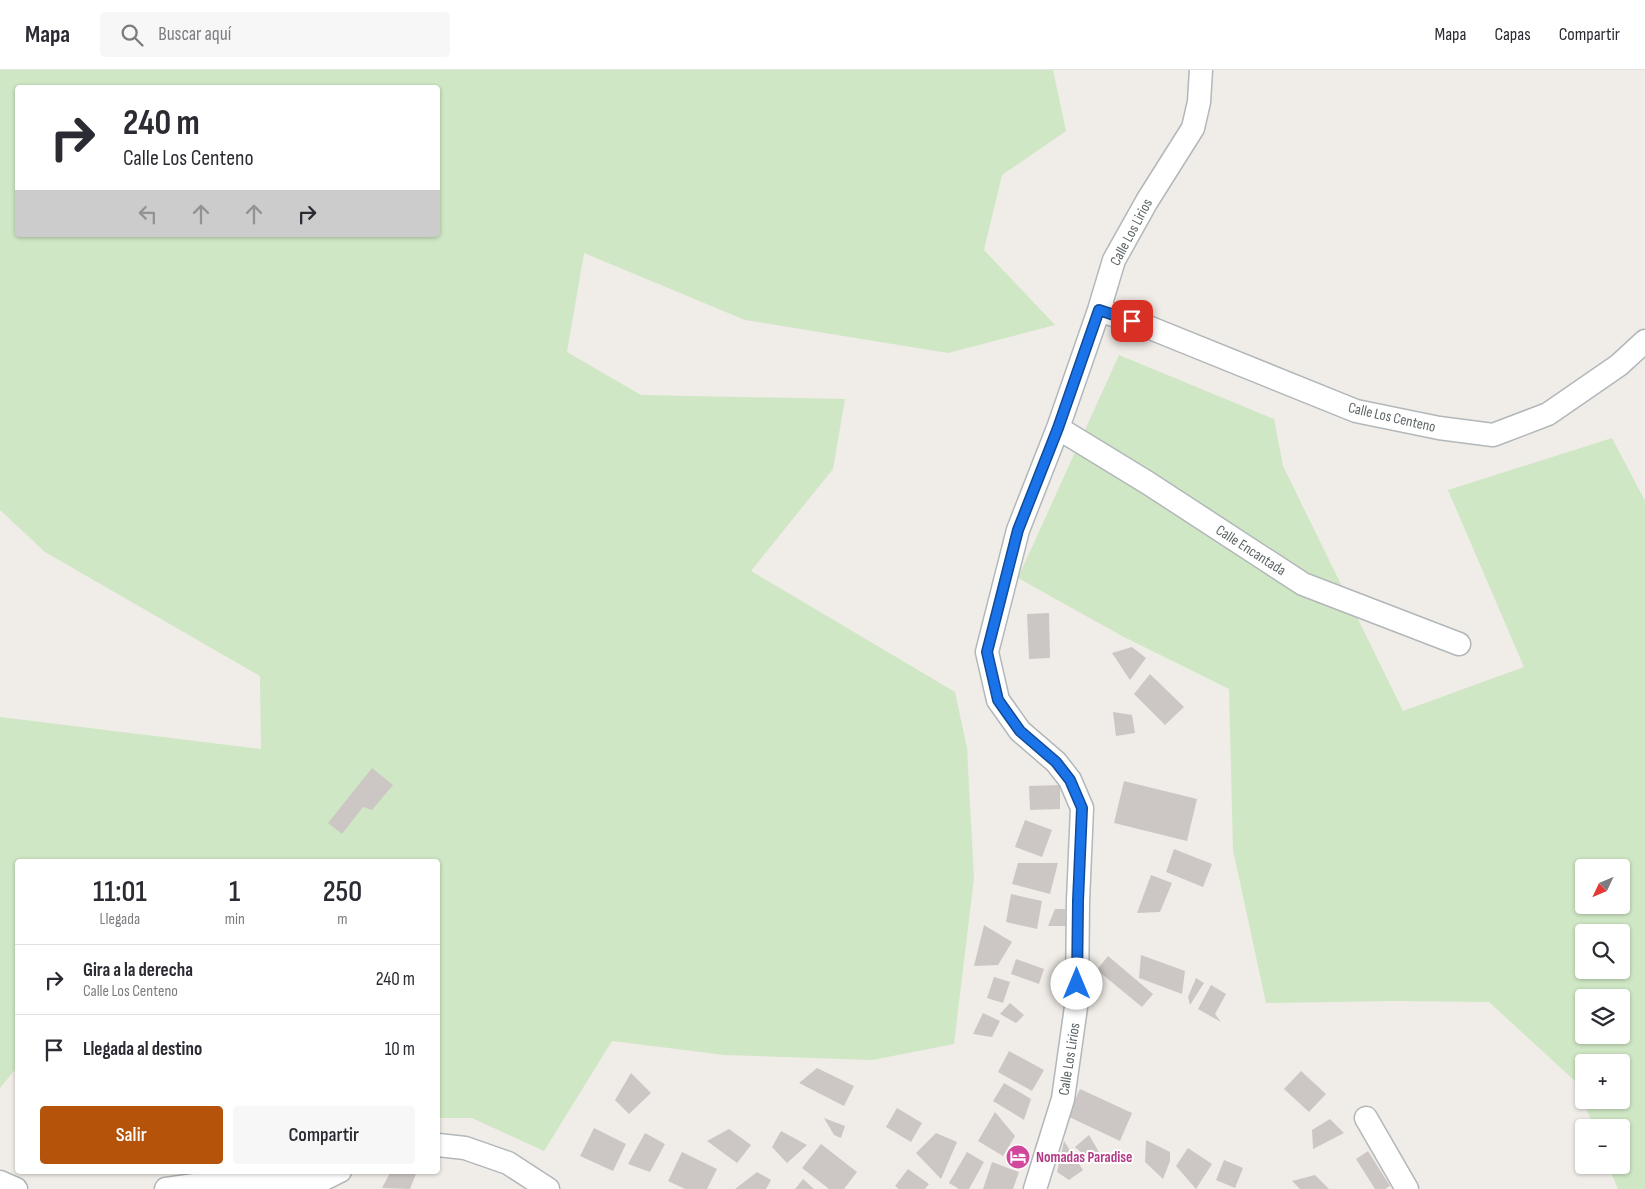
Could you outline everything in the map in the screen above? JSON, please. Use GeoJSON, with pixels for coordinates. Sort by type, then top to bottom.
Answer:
{"type":"FeatureCollection","features":[{"type":"Feature","properties":{"kind":"street","name":"Calle Los Lirios"},"geometry":{"type":"LineString","coordinates":[[1035,1189],[1063,1098],[1077,1000],[1078,901],[1082,808],[1070,780],[1056,762],[1020,731],[998,700],[987,652],[1018,530],[1058,428],[1099,310],[1114,260],[1193,128],[1199,102],[1201,70]]}},
{"type":"Feature","properties":{"kind":"street","name":"Calle Los Centeno"},"geometry":{"type":"LineString","coordinates":[[1099,310],[1148,326],[1356,411],[1439,428],[1494,435],[1548,414],[1619,365],[1645,341]]}},
{"type":"Feature","properties":{"kind":"street","name":"Calle Encantada"},"geometry":{"type":"LineString","coordinates":[[1058,428],[1148,483],[1303,584],[1458,644]]}},
{"type":"Feature","properties":{"kind":"street"},"geometry":{"type":"LineString","coordinates":[[1366,1118],[1407,1189]]}},
{"type":"Feature","properties":{"kind":"street"},"geometry":{"type":"LineString","coordinates":[[440,1145],[465,1148],[508,1163],[548,1189]]}},
{"type":"Feature","properties":{"kind":"street"},"geometry":{"type":"LineString","coordinates":[[166,1189],[202,1184],[282,1179],[320,1181],[334,1174]]}},
{"type":"Feature","properties":{"kind":"street"},"geometry":{"type":"LineString","coordinates":[[0,1182],[16,1189]]}},
{"type":"Feature","properties":{"kind":"green space"},"geometry":{"type":"Polygon","coordinates":[[[0,70],[1053,70],[1066,131],[1002,175],[984,250],[1055,325],[948,353],[745,320],[584,253],[567,352],[641,395],[845,399],[833,469],[751,571],[955,692],[967,748],[974,878],[954,1044],[872,1060],[725,1055],[612,1041],[544,1151],[472,1118],[440,1118],[440,859],[15,859],[15,1069],[0,1088],[0,717],[261,749],[260,676],[45,552],[0,510],[0,70]]]}},
{"type":"Feature","properties":{"kind":"green space"},"geometry":{"type":"Polygon","coordinates":[[[1119,355],[1274,419],[1283,466],[1403,711],[1524,667],[1448,490],[1612,438],[1645,501],[1645,1189],[1618,1189],[1612,1174],[1630,1174],[1630,1119],[1591,1119],[1587,1109],[1630,1109],[1630,1054],[1575,1054],[1575,1081],[1489,1002],[1266,1003],[1233,850],[1229,689],[1122,636],[1018,578],[1119,355]]]}},
{"type":"Feature","properties":{"kind":"building"},"geometry":{"type":"Polygon","coordinates":[[[1049,613],[1050,658],[1029,659],[1027,614],[1049,613]]]}},
{"type":"Feature","properties":{"kind":"building"},"geometry":{"type":"Polygon","coordinates":[[[1132,647],[1146,658],[1130,680],[1112,653],[1132,647]]]}},
{"type":"Feature","properties":{"kind":"building"},"geometry":{"type":"Polygon","coordinates":[[[1150,674],[1184,707],[1165,725],[1134,694],[1150,674]]]}},
{"type":"Feature","properties":{"kind":"building"},"geometry":{"type":"Polygon","coordinates":[[[1113,712],[1132,715],[1135,733],[1116,736],[1113,712]]]}},
{"type":"Feature","properties":{"kind":"building"},"geometry":{"type":"Polygon","coordinates":[[[372,768],[393,785],[372,810],[363,807],[342,834],[328,823],[372,768]]]}},
{"type":"Feature","properties":{"kind":"building"},"geometry":{"type":"Polygon","coordinates":[[[1124,781],[1197,799],[1187,841],[1114,823],[1124,781]]]}},
{"type":"Feature","properties":{"kind":"building"},"geometry":{"type":"Polygon","coordinates":[[[1060,785],[1060,809],[1030,810],[1029,786],[1060,785]]]}},
{"type":"Feature","properties":{"kind":"building"},"geometry":{"type":"Polygon","coordinates":[[[1025,820],[1052,830],[1042,857],[1015,847],[1025,820]]]}},
{"type":"Feature","properties":{"kind":"building"},"geometry":{"type":"Polygon","coordinates":[[[1174,849],[1212,864],[1203,887],[1166,872],[1174,849]]]}},
{"type":"Feature","properties":{"kind":"building"},"geometry":{"type":"Polygon","coordinates":[[[1018,863],[1058,863],[1050,894],[1012,884],[1018,863]]]}},
{"type":"Feature","properties":{"kind":"building"},"geometry":{"type":"Polygon","coordinates":[[[1151,875],[1172,883],[1160,912],[1137,913],[1151,875]]]}},
{"type":"Feature","properties":{"kind":"building"},"geometry":{"type":"Polygon","coordinates":[[[1011,894],[1042,901],[1037,929],[1006,922],[1011,894]]]}},
{"type":"Feature","properties":{"kind":"building"},"geometry":{"type":"Polygon","coordinates":[[[1055,909],[1065,909],[1066,926],[1048,926],[1055,909]]]}},
{"type":"Feature","properties":{"kind":"building"},"geometry":{"type":"Polygon","coordinates":[[[984,925],[1012,942],[998,965],[974,966],[984,925]]]}},
{"type":"Feature","properties":{"kind":"building"},"geometry":{"type":"Polygon","coordinates":[[[1141,955],[1185,971],[1182,994],[1139,978],[1141,955]]]}},
{"type":"Feature","properties":{"kind":"building"},"geometry":{"type":"Polygon","coordinates":[[[1108,956],[1153,994],[1142,1007],[1097,970],[1108,956]]]}},
{"type":"Feature","properties":{"kind":"building"},"geometry":{"type":"Polygon","coordinates":[[[1016,959],[1044,969],[1039,984],[1011,974],[1016,959]]]}},
{"type":"Feature","properties":{"kind":"building"},"geometry":{"type":"Polygon","coordinates":[[[994,977],[1010,982],[1003,1003],[987,998],[994,977]]]}},
{"type":"Feature","properties":{"kind":"building"},"geometry":{"type":"Polygon","coordinates":[[[1196,978],[1204,983],[1190,1005],[1188,997],[1196,978]]]}},
{"type":"Feature","properties":{"kind":"building"},"geometry":{"type":"Polygon","coordinates":[[[1211,985],[1226,994],[1215,1014],[1221,1022],[1198,1009],[1211,985]]]}},
{"type":"Feature","properties":{"kind":"building"},"geometry":{"type":"Polygon","coordinates":[[[1010,1003],[1024,1015],[1016,1023],[1000,1014],[1010,1003]]]}},
{"type":"Feature","properties":{"kind":"building"},"geometry":{"type":"Polygon","coordinates":[[[983,1013],[1000,1021],[992,1037],[973,1034],[983,1013]]]}},
{"type":"Feature","properties":{"kind":"building"},"geometry":{"type":"Polygon","coordinates":[[[1009,1051],[1044,1070],[1032,1091],[998,1072],[1009,1051]]]}},
{"type":"Feature","properties":{"kind":"building"},"geometry":{"type":"Polygon","coordinates":[[[817,1068],[854,1086],[844,1106],[799,1083],[817,1068]]]}},
{"type":"Feature","properties":{"kind":"building"},"geometry":{"type":"Polygon","coordinates":[[[1301,1071],[1326,1094],[1309,1112],[1284,1089],[1301,1071]]]}},
{"type":"Feature","properties":{"kind":"building"},"geometry":{"type":"Polygon","coordinates":[[[631,1073],[651,1093],[629,1114],[615,1100],[631,1073]]]}},
{"type":"Feature","properties":{"kind":"building"},"geometry":{"type":"Polygon","coordinates":[[[1004,1083],[1031,1099],[1024,1120],[993,1101],[1004,1083]]]}},
{"type":"Feature","properties":{"kind":"building"},"geometry":{"type":"Polygon","coordinates":[[[1080,1089],[1132,1113],[1120,1141],[1067,1116],[1080,1089]]]}},
{"type":"Feature","properties":{"kind":"building"},"geometry":{"type":"Polygon","coordinates":[[[897,1108],[922,1123],[911,1142],[886,1127],[897,1108]]]}},
{"type":"Feature","properties":{"kind":"building"},"geometry":{"type":"Polygon","coordinates":[[[995,1112],[1015,1136],[1003,1156],[978,1141],[995,1112]]]}},
{"type":"Feature","properties":{"kind":"building"},"geometry":{"type":"Polygon","coordinates":[[[824,1118],[845,1126],[841,1138],[834,1135],[824,1118]]]}},
{"type":"Feature","properties":{"kind":"building"},"geometry":{"type":"Polygon","coordinates":[[[1330,1119],[1344,1133],[1313,1149],[1312,1130],[1330,1119]]]}},
{"type":"Feature","properties":{"kind":"building"},"geometry":{"type":"Polygon","coordinates":[[[594,1128],[626,1144],[613,1171],[580,1156],[594,1128]]]}},
{"type":"Feature","properties":{"kind":"building"},"geometry":{"type":"Polygon","coordinates":[[[729,1129],[751,1145],[737,1163],[707,1141],[729,1129]]]}},
{"type":"Feature","properties":{"kind":"building"},"geometry":{"type":"Polygon","coordinates":[[[781,1131],[807,1145],[787,1163],[772,1147],[781,1131]]]}},
{"type":"Feature","properties":{"kind":"building"},"geometry":{"type":"Polygon","coordinates":[[[645,1133],[665,1144],[650,1172],[628,1164],[645,1133]]]}},
{"type":"Feature","properties":{"kind":"building"},"geometry":{"type":"Polygon","coordinates":[[[936,1133],[957,1142],[941,1179],[916,1153],[936,1133]]]}},
{"type":"Feature","properties":{"kind":"building"},"geometry":{"type":"Polygon","coordinates":[[[1089,1135],[1099,1152],[1091,1161],[1075,1147],[1089,1135]]]}},
{"type":"Feature","properties":{"kind":"building"},"geometry":{"type":"Polygon","coordinates":[[[1146,1140],[1170,1152],[1170,1161],[1163,1179],[1145,1162],[1146,1140]]]}},
{"type":"Feature","properties":{"kind":"building"},"geometry":{"type":"Polygon","coordinates":[[[1064,1141],[1083,1170],[1069,1180],[1057,1172],[1064,1141]]]}},
{"type":"Feature","properties":{"kind":"building"},"geometry":{"type":"Polygon","coordinates":[[[821,1144],[857,1172],[844,1189],[829,1189],[802,1168],[821,1144]]]}},
{"type":"Feature","properties":{"kind":"building"},"geometry":{"type":"Polygon","coordinates":[[[1188,1148],[1212,1164],[1196,1189],[1176,1166],[1188,1148]]]}},
{"type":"Feature","properties":{"kind":"building"},"geometry":{"type":"Polygon","coordinates":[[[1368,1151],[1390,1186],[1385,1189],[1375,1189],[1356,1159],[1368,1151]]]}},
{"type":"Feature","properties":{"kind":"building"},"geometry":{"type":"Polygon","coordinates":[[[682,1152],[717,1169],[707,1189],[685,1189],[668,1181],[682,1152]]]}},
{"type":"Feature","properties":{"kind":"building"},"geometry":{"type":"Polygon","coordinates":[[[967,1152],[984,1162],[969,1189],[959,1189],[949,1183],[967,1152]]]}},
{"type":"Feature","properties":{"kind":"building"},"geometry":{"type":"Polygon","coordinates":[[[1224,1160],[1243,1168],[1235,1188],[1216,1180],[1224,1160]]]}},
{"type":"Feature","properties":{"kind":"building"},"geometry":{"type":"Polygon","coordinates":[[[992,1162],[1019,1172],[1013,1189],[983,1189],[992,1162]]]}},
{"type":"Feature","properties":{"kind":"building"},"geometry":{"type":"Polygon","coordinates":[[[908,1169],[929,1184],[925,1189],[899,1189],[895,1186],[908,1169]]]}},
{"type":"Feature","properties":{"kind":"building"},"geometry":{"type":"Polygon","coordinates":[[[757,1172],[771,1180],[766,1189],[735,1189],[757,1172]]]}},
{"type":"Feature","properties":{"kind":"building"},"geometry":{"type":"Polygon","coordinates":[[[389,1174],[416,1174],[410,1189],[382,1188],[389,1174]]]}},
{"type":"Feature","properties":{"kind":"building"},"geometry":{"type":"Polygon","coordinates":[[[1315,1175],[1329,1189],[1300,1189],[1292,1181],[1315,1175]]]}},
{"type":"Feature","properties":{"kind":"building"},"geometry":{"type":"Polygon","coordinates":[[[803,1179],[814,1189],[795,1189],[803,1179]]]}},
{"type":"Feature","properties":{"kind":"place","name":"Nomadas Paradise"},"geometry":{"type":"Point","coordinates":[1018,1157]}},
{"type":"Feature","properties":{"kind":"route"},"geometry":{"type":"LineString","coordinates":[[1077,984],[1082,808],[1070,780],[1056,762],[1020,731],[998,700],[987,652],[1018,530],[1058,428],[1099,310],[1132,321]]}}]}
